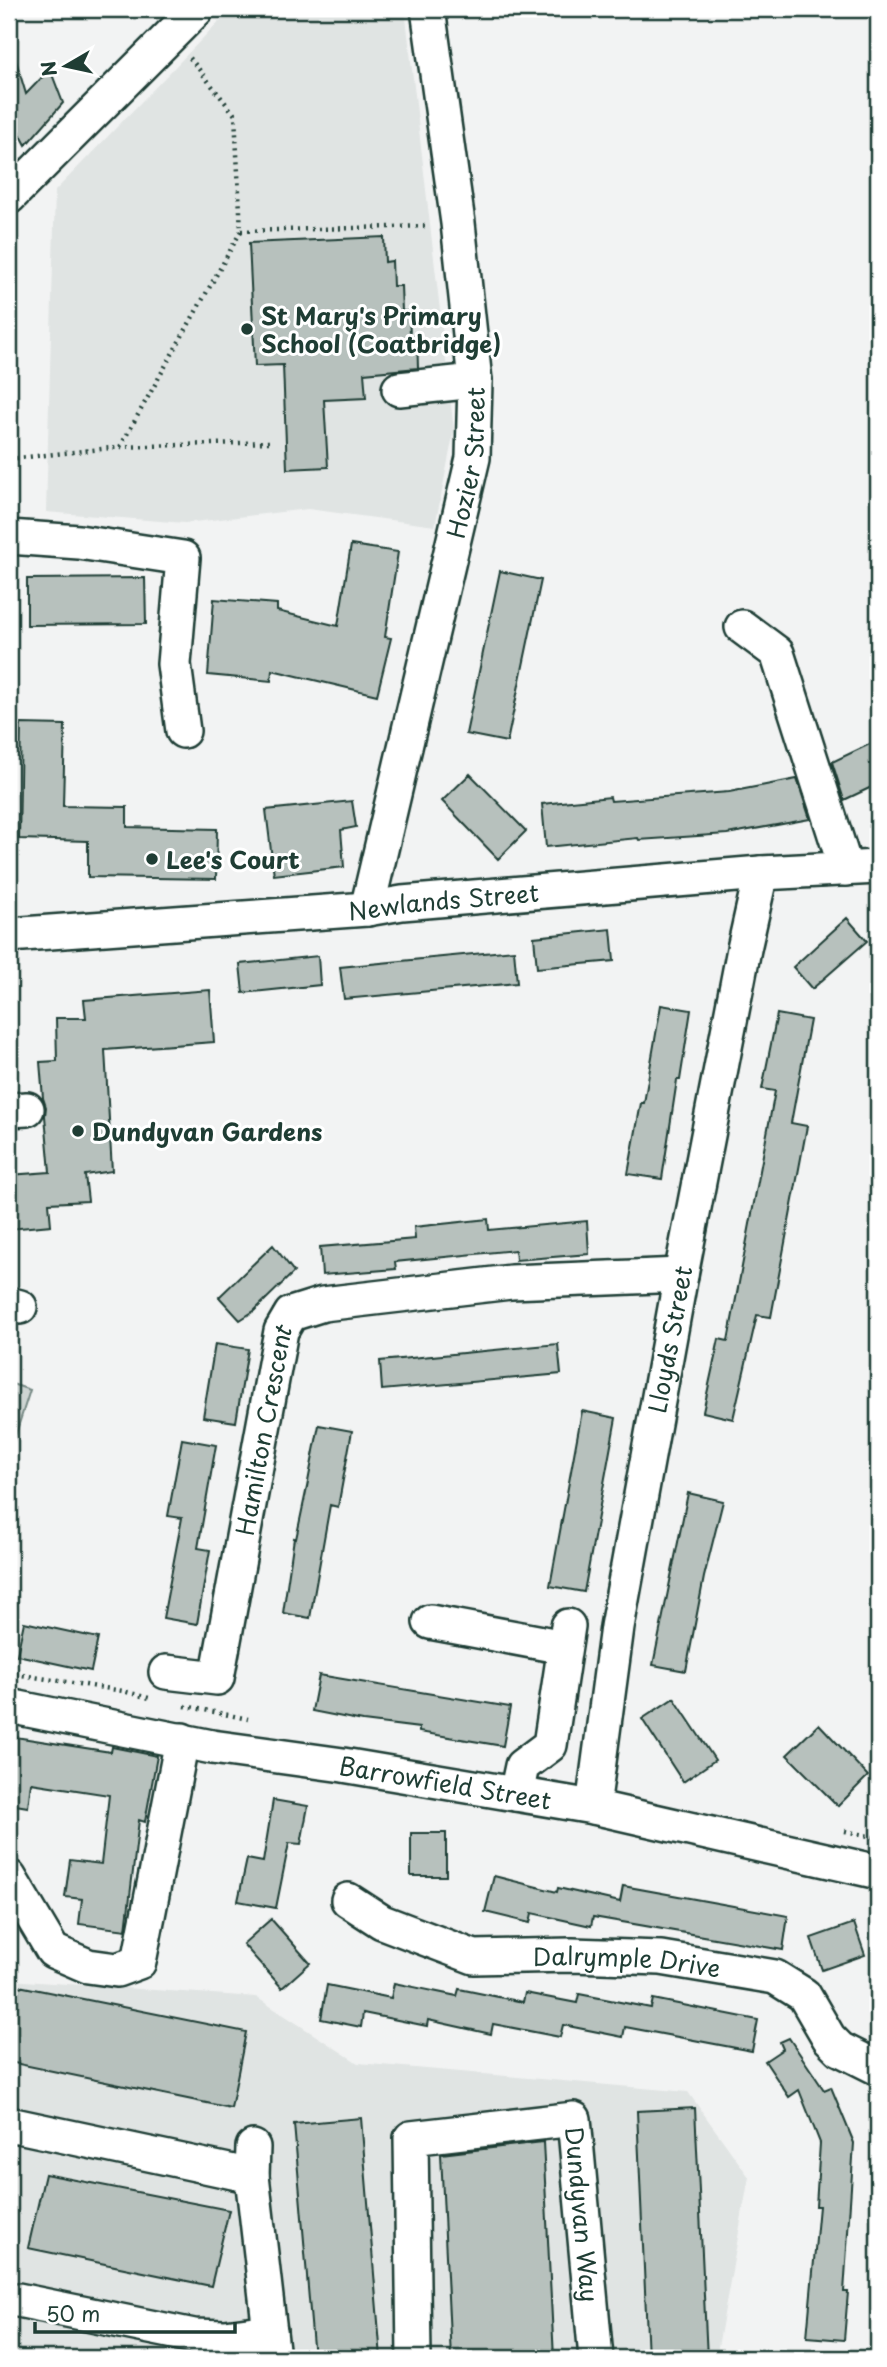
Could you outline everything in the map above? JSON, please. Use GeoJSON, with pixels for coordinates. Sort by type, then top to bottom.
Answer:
{"type":"FeatureCollection","features":[{"type":"Feature","properties":{"kind":"street"},"geometry":{"type":"LineString","coordinates":[[9,197],[197,9]]}},
{"type":"Feature","properties":{"kind":"street","name":"Hozier Street"},"geometry":{"type":"LineString","coordinates":[[366,909],[473,458],[475,381],[428,9]]}},
{"type":"Feature","properties":{"kind":"street"},"geometry":{"type":"LineString","coordinates":[[399,388],[475,381]]}},
{"type":"Feature","properties":{"kind":"street"},"geometry":{"type":"LineString","coordinates":[[9,537],[79,542],[183,558],[174,664],[183,731]]}},
{"type":"Feature","properties":{"kind":"street"},"geometry":{"type":"LineString","coordinates":[[742,627],[776,653],[862,868]]}},
{"type":"Feature","properties":{"kind":"street","name":"Newlands Street"},"geometry":{"type":"LineString","coordinates":[[9,935],[366,909],[402,903],[761,873],[862,868]]}},
{"type":"Feature","properties":{"kind":"street","name":"Lloyds Street"},"geometry":{"type":"LineString","coordinates":[[593,1807],[617,1627],[681,1275],[761,873]]}},
{"type":"Feature","properties":{"kind":"street","name":"Hamilton Crescent"},"geometry":{"type":"LineString","coordinates":[[217,1678],[281,1331],[291,1314],[324,1304],[511,1282],[681,1275]]}},
{"type":"Feature","properties":{"kind":"street"},"geometry":{"type":"LineString","coordinates":[[430,1622],[566,1637],[550,1745],[522,1766],[516,1794]]}},
{"type":"Feature","properties":{"kind":"street"},"geometry":{"type":"LineString","coordinates":[[166,1672],[217,1678]]}},
{"type":"Feature","properties":{"kind":"street","name":"Barrowfield Street"},"geometry":{"type":"LineString","coordinates":[[9,1706],[197,1743],[593,1807],[878,1872]]}},
{"type":"Feature","properties":{"kind":"street"},"geometry":{"type":"LineString","coordinates":[[9,1877],[52,1951],[88,1966],[117,1970],[139,1962],[197,1743]]}},
{"type":"Feature","properties":{"kind":"street","name":"Dalrymple Drive"},"geometry":{"type":"LineString","coordinates":[[348,1900],[382,1922],[474,1957],[572,1955],[661,1958],[775,1977],[804,1995],[829,2038],[840,2049],[878,2068]]}},
{"type":"Feature","properties":{"kind":"street","name":"Dundyvan Way"},"geometry":{"type":"LineString","coordinates":[[414,2358],[411,2138],[574,2119],[596,2358]]}},
{"type":"Feature","properties":{"kind":"street"},"geometry":{"type":"LineString","coordinates":[[9,2124],[252,2161],[272,2344],[225,2337],[194,2336],[18,2300]]}},
{"type":"Feature","properties":{"kind":"path"},"geometry":{"type":"LineString","coordinates":[[120,447],[241,231],[235,115],[187,54],[169,38]]}},
{"type":"Feature","properties":{"kind":"path"},"geometry":{"type":"LineString","coordinates":[[241,231],[457,223]]}},
{"type":"Feature","properties":{"kind":"path"},"geometry":{"type":"LineString","coordinates":[[9,458],[120,447],[270,442]]}},
{"type":"Feature","properties":{"kind":"path"},"geometry":{"type":"LineString","coordinates":[[197,1743],[217,1678]]}},
{"type":"Feature","properties":{"kind":"shaded area","name":"St Mary's Primary School (Coatbridge)"},"geometry":{"type":"Polygon","coordinates":[[[231,9],[405,9],[454,431],[435,526],[308,509],[185,523],[46,512],[55,191],[231,9]]]}},
{"type":"Feature","properties":{"kind":"shaded area"},"geometry":{"type":"Polygon","coordinates":[[[9,1383],[30,1390],[9,1455],[9,1383]]]}},
{"type":"Feature","properties":{"kind":"shaded area"},"geometry":{"type":"Polygon","coordinates":[[[9,1980],[256,1997],[358,2063],[688,2092],[749,2177],[716,2358],[9,2358],[9,1980]]]}},
{"type":"Feature","properties":{"kind":"building"},"geometry":{"type":"Polygon","coordinates":[[[14,54],[26,94],[50,69],[63,103],[26,145],[9,113],[9,55],[14,54]]]}},
{"type":"Feature","properties":{"kind":"building"},"geometry":{"type":"Polygon","coordinates":[[[384,237],[385,262],[392,261],[393,286],[401,286],[402,311],[409,311],[410,336],[417,336],[418,368],[364,373],[366,398],[324,400],[328,467],[287,469],[283,365],[255,366],[249,243],[384,237]]]}},
{"type":"Feature","properties":{"kind":"building"},"geometry":{"type":"Polygon","coordinates":[[[351,545],[398,552],[385,637],[391,638],[377,695],[272,670],[271,681],[208,675],[214,599],[277,604],[277,611],[338,626],[351,545]]]}},
{"type":"Feature","properties":{"kind":"building"},"geometry":{"type":"Polygon","coordinates":[[[500,571],[541,580],[507,742],[466,734],[500,571]]]}},
{"type":"Feature","properties":{"kind":"building"},"geometry":{"type":"Polygon","coordinates":[[[145,578],[146,624],[27,625],[27,579],[145,578]]]}},
{"type":"Feature","properties":{"kind":"building"},"geometry":{"type":"Polygon","coordinates":[[[21,724],[65,725],[63,806],[127,807],[127,827],[217,829],[216,879],[88,877],[88,841],[19,839],[21,724]]]}},
{"type":"Feature","properties":{"kind":"building"},"geometry":{"type":"Polygon","coordinates":[[[878,740],[878,784],[844,800],[832,762],[878,740]]]}},
{"type":"Feature","properties":{"kind":"building"},"geometry":{"type":"Polygon","coordinates":[[[470,774],[526,831],[498,859],[442,801],[470,774]]]}},
{"type":"Feature","properties":{"kind":"building"},"geometry":{"type":"Polygon","coordinates":[[[797,779],[810,819],[727,834],[638,838],[546,847],[542,804],[610,797],[611,801],[729,792],[797,779]]]}},
{"type":"Feature","properties":{"kind":"building"},"geometry":{"type":"Polygon","coordinates":[[[352,801],[356,827],[341,830],[344,867],[274,875],[266,810],[352,801]]]}},
{"type":"Feature","properties":{"kind":"building"},"geometry":{"type":"Polygon","coordinates":[[[847,918],[867,941],[812,989],[793,967],[847,918]]]}},
{"type":"Feature","properties":{"kind":"building"},"geometry":{"type":"Polygon","coordinates":[[[611,929],[614,961],[537,968],[534,937],[611,929]]]}},
{"type":"Feature","properties":{"kind":"building"},"geometry":{"type":"Polygon","coordinates":[[[514,950],[517,983],[344,999],[340,967],[514,950]]]}},
{"type":"Feature","properties":{"kind":"building"},"geometry":{"type":"Polygon","coordinates":[[[318,956],[320,985],[243,993],[240,964],[318,956]]]}},
{"type":"Feature","properties":{"kind":"building"},"geometry":{"type":"Polygon","coordinates":[[[210,990],[214,1042],[105,1050],[112,1171],[85,1175],[88,1201],[49,1203],[51,1225],[9,1229],[9,1175],[50,1172],[40,1062],[57,1061],[56,1018],[86,1018],[84,1000],[210,990]]]}},
{"type":"Feature","properties":{"kind":"building"},"geometry":{"type":"Polygon","coordinates":[[[661,1005],[691,1010],[662,1179],[628,1174],[661,1005]]]}},
{"type":"Feature","properties":{"kind":"building"},"geometry":{"type":"Polygon","coordinates":[[[777,1014],[810,1020],[791,1123],[807,1126],[771,1317],[757,1315],[733,1419],[703,1412],[719,1339],[728,1341],[775,1091],[762,1089],[777,1014]]]}},
{"type":"Feature","properties":{"kind":"building"},"geometry":{"type":"Polygon","coordinates":[[[488,1219],[489,1230],[587,1221],[589,1254],[516,1260],[515,1250],[395,1262],[396,1269],[322,1275],[320,1247],[415,1239],[414,1227],[488,1219]]]}},
{"type":"Feature","properties":{"kind":"building"},"geometry":{"type":"Polygon","coordinates":[[[273,1245],[294,1272],[254,1311],[240,1320],[219,1297],[273,1245]]]}},
{"type":"Feature","properties":{"kind":"building"},"geometry":{"type":"Polygon","coordinates":[[[215,1344],[248,1349],[236,1422],[203,1417],[215,1344]]]}},
{"type":"Feature","properties":{"kind":"building"},"geometry":{"type":"Polygon","coordinates":[[[558,1344],[561,1374],[382,1390],[380,1361],[558,1344]]]}},
{"type":"Feature","properties":{"kind":"building"},"geometry":{"type":"Polygon","coordinates":[[[582,1411],[616,1418],[584,1592],[550,1586],[582,1411]]]}},
{"type":"Feature","properties":{"kind":"building"},"geometry":{"type":"Polygon","coordinates":[[[319,1425],[352,1431],[338,1507],[330,1505],[310,1618],[283,1613],[294,1538],[296,1539],[319,1425]]]}},
{"type":"Feature","properties":{"kind":"building"},"geometry":{"type":"Polygon","coordinates":[[[182,1439],[216,1445],[198,1548],[210,1550],[197,1624],[163,1618],[182,1518],[168,1516],[182,1439]]]}},
{"type":"Feature","properties":{"kind":"building"},"geometry":{"type":"Polygon","coordinates":[[[688,1493],[723,1501],[704,1577],[686,1671],[653,1665],[688,1493]]]}},
{"type":"Feature","properties":{"kind":"building"},"geometry":{"type":"Polygon","coordinates":[[[24,1622],[98,1638],[91,1671],[17,1655],[24,1622]]]}},
{"type":"Feature","properties":{"kind":"building"},"geometry":{"type":"Polygon","coordinates":[[[319,1675],[510,1707],[503,1746],[419,1732],[419,1728],[312,1711],[319,1675]]]}},
{"type":"Feature","properties":{"kind":"building"},"geometry":{"type":"Polygon","coordinates":[[[674,1698],[715,1760],[683,1782],[642,1719],[674,1698]]]}},
{"type":"Feature","properties":{"kind":"building"},"geometry":{"type":"Polygon","coordinates":[[[819,1724],[868,1776],[838,1806],[787,1755],[819,1724]]]}},
{"type":"Feature","properties":{"kind":"building"},"geometry":{"type":"Polygon","coordinates":[[[9,1736],[111,1752],[112,1747],[157,1756],[145,1822],[139,1820],[126,1930],[79,1924],[82,1899],[65,1897],[70,1860],[101,1864],[109,1795],[31,1783],[28,1807],[9,1804],[9,1736]]]}},
{"type":"Feature","properties":{"kind":"building"},"geometry":{"type":"Polygon","coordinates":[[[273,1800],[308,1806],[301,1844],[289,1843],[276,1908],[238,1901],[247,1859],[263,1862],[273,1800]]]}},
{"type":"Feature","properties":{"kind":"building"},"geometry":{"type":"Polygon","coordinates":[[[411,1833],[446,1833],[446,1876],[411,1876],[411,1833]]]}},
{"type":"Feature","properties":{"kind":"building"},"geometry":{"type":"Polygon","coordinates":[[[494,1876],[557,1892],[558,1888],[620,1902],[623,1886],[788,1916],[783,1950],[593,1917],[591,1926],[532,1913],[530,1923],[485,1912],[494,1876]]]}},
{"type":"Feature","properties":{"kind":"building"},"geometry":{"type":"Polygon","coordinates":[[[271,1919],[310,1963],[282,1988],[243,1944],[271,1919]]]}},
{"type":"Feature","properties":{"kind":"building"},"geometry":{"type":"Polygon","coordinates":[[[854,1923],[865,1955],[822,1970],[811,1938],[854,1923]]]}},
{"type":"Feature","properties":{"kind":"building"},"geometry":{"type":"Polygon","coordinates":[[[394,1983],[457,1996],[459,1989],[523,2002],[525,1993],[577,2003],[579,1994],[651,2008],[653,1999],[758,2020],[752,2051],[625,2027],[623,2037],[563,2025],[560,2037],[493,2024],[491,2034],[428,2020],[427,2026],[363,2013],[361,2027],[321,2019],[327,1985],[391,1998],[394,1983]]]}},
{"type":"Feature","properties":{"kind":"building"},"geometry":{"type":"Polygon","coordinates":[[[9,1984],[246,2032],[231,2108],[9,2062],[9,1984]]]}},
{"type":"Feature","properties":{"kind":"building"},"geometry":{"type":"Polygon","coordinates":[[[789,2038],[824,2090],[831,2087],[854,2143],[844,2292],[848,2292],[844,2340],[807,2337],[819,2206],[816,2206],[820,2143],[799,2090],[789,2097],[765,2061],[783,2049],[780,2042],[789,2038]]]}},
{"type":"Feature","properties":{"kind":"building"},"geometry":{"type":"Polygon","coordinates":[[[695,2108],[707,2358],[648,2358],[637,2111],[695,2108]]]}},
{"type":"Feature","properties":{"kind":"building"},"geometry":{"type":"Polygon","coordinates":[[[361,2118],[381,2358],[314,2358],[294,2124],[361,2118]]]}},
{"type":"Feature","properties":{"kind":"building"},"geometry":{"type":"Polygon","coordinates":[[[543,2142],[554,2358],[451,2358],[441,2154],[543,2142]]]}},
{"type":"Feature","properties":{"kind":"building"},"geometry":{"type":"Polygon","coordinates":[[[45,2174],[229,2210],[211,2286],[28,2248],[45,2174]]]}},
{"type":"Feature","properties":{"kind":"place","name":"St Mary's Primary School (Coatbridge)"},"geometry":{"type":"Point","coordinates":[247,329]}},
{"type":"Feature","properties":{"kind":"place","name":"Lee's Court"},"geometry":{"type":"Point","coordinates":[152,859]}},
{"type":"Feature","properties":{"kind":"place","name":"Dundyvan Gardens"},"geometry":{"type":"Point","coordinates":[78,1131]}}]}
